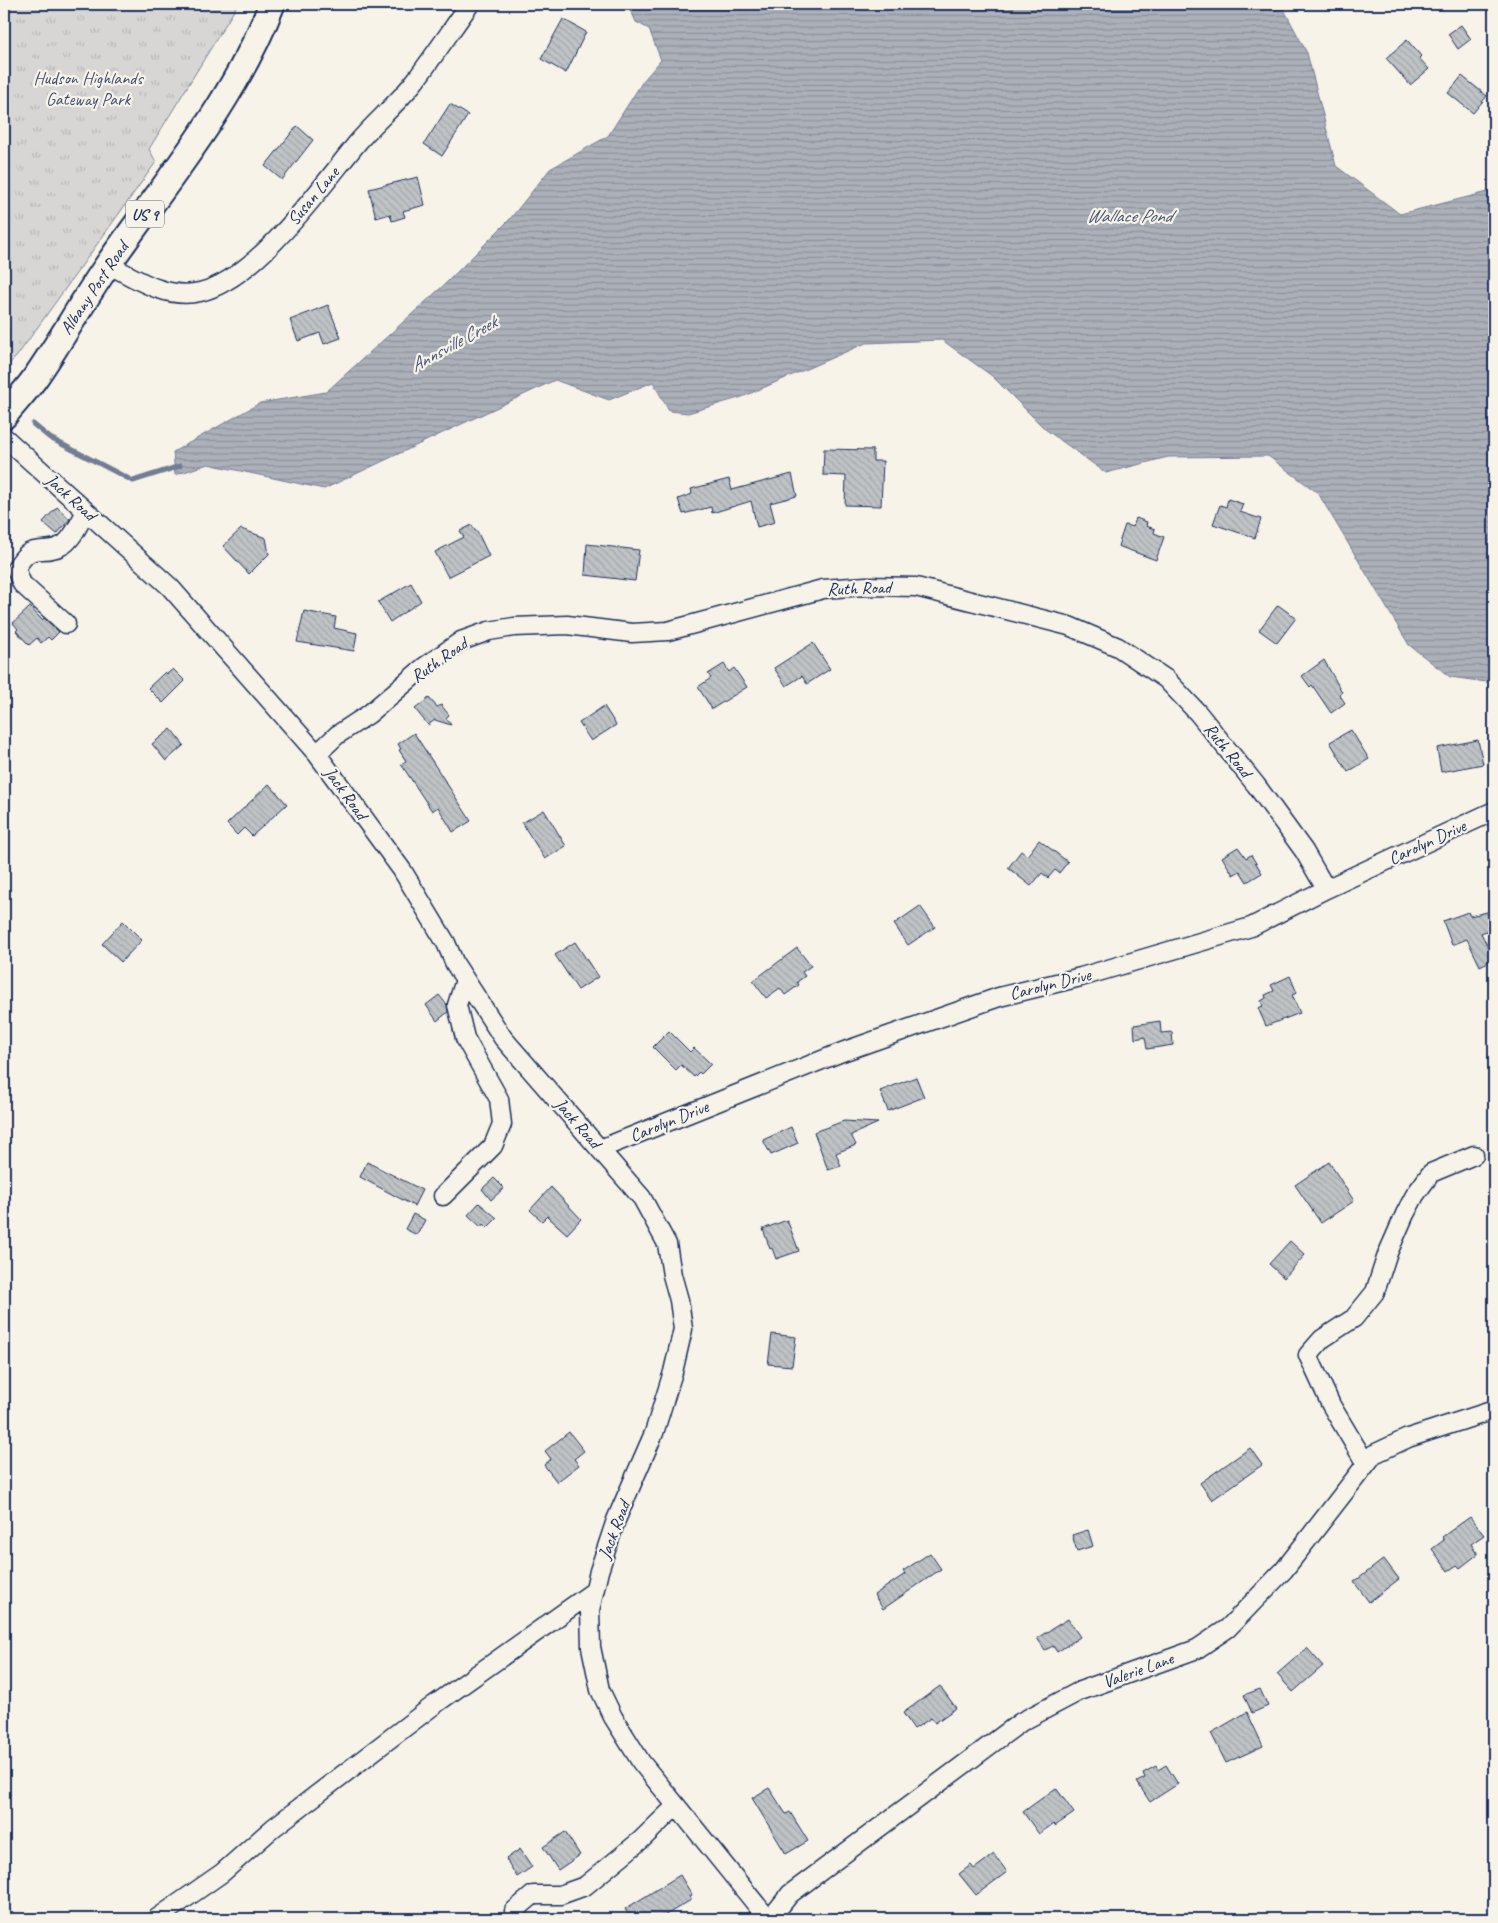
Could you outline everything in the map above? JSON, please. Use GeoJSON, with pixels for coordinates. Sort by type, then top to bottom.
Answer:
{"type":"FeatureCollection","features":[{"type":"Feature","properties":{"kind":"highway","name":"Albany Post Road"},"geometry":{"type":"LineString","coordinates":[[4,416],[34,379],[108,264],[191,151],[232,87],[262,30],[272,4]]}},
{"type":"Feature","properties":{"kind":"street","name":"Susan Lane"},"geometry":{"type":"LineString","coordinates":[[108,264],[142,283],[168,292],[199,293],[222,284],[251,265],[280,235],[371,126],[414,82],[470,4]]}},
{"type":"Feature","properties":{"kind":"street","name":"Jack Road"},"geometry":{"type":"LineString","coordinates":[[4,437],[170,586],[317,754],[402,870],[446,943],[455,964],[503,1038],[642,1198],[667,1244],[672,1274],[680,1300],[683,1329],[673,1372],[654,1433],[616,1520],[599,1571],[590,1610],[590,1647],[600,1690],[613,1717],[641,1762],[675,1807],[769,1919]]}},
{"type":"Feature","properties":{"kind":"street"},"geometry":{"type":"LineString","coordinates":[[66,624],[22,584],[16,569],[22,557],[36,550],[62,546],[86,511]]}},
{"type":"Feature","properties":{"kind":"street","name":"Ruth Road"},"geometry":{"type":"LineString","coordinates":[[317,754],[337,735],[369,714],[424,667],[461,641],[489,631],[514,627],[567,625],[632,633],[668,631],[823,589],[866,586],[916,587],[1069,626],[1118,647],[1166,678],[1198,713],[1256,785],[1304,851],[1326,889]]}},
{"type":"Feature","properties":{"kind":"street","name":"Carolyn Drive"},"geometry":{"type":"LineString","coordinates":[[600,1149],[842,1052],[999,997],[1081,977],[1251,927],[1326,889],[1494,811]]}},
{"type":"Feature","properties":{"kind":"street"},"geometry":{"type":"LineString","coordinates":[[443,1196],[492,1146],[502,1124],[499,1098],[465,1038],[457,1005],[465,980]]}},
{"type":"Feature","properties":{"kind":"street"},"geometry":{"type":"LineString","coordinates":[[1366,1464],[1331,1405],[1308,1355],[1322,1339],[1354,1318],[1375,1292],[1405,1214],[1415,1195],[1431,1173],[1474,1155]]}},
{"type":"Feature","properties":{"kind":"street","name":"Valerie Lane"},"geometry":{"type":"LineString","coordinates":[[769,1919],[790,1894],[1021,1722],[1080,1691],[1197,1649],[1228,1628],[1284,1570],[1366,1464],[1380,1450],[1408,1438],[1488,1412]]}},
{"type":"Feature","properties":{"kind":"street"},"geometry":{"type":"LineString","coordinates":[[156,1919],[222,1873],[273,1828],[434,1705],[594,1591]]}},
{"type":"Feature","properties":{"kind":"street"},"geometry":{"type":"LineString","coordinates":[[514,1911],[533,1895],[560,1895],[585,1886],[641,1840],[675,1807]]}},
{"type":"Feature","properties":{"kind":"green space","name":"Hudson Highlands Gateway Park"},"geometry":{"type":"Polygon","coordinates":[[[4,4],[238,4],[149,149],[156,162],[17,356],[4,369],[4,4]]]}},
{"type":"Feature","properties":{"kind":"water","name":"Wallace Pond"},"geometry":{"type":"Polygon","coordinates":[[[628,4],[1281,4],[1307,53],[1336,166],[1400,214],[1492,191],[1494,196],[1494,683],[1450,677],[1409,645],[1318,493],[1268,456],[1168,457],[1106,473],[1045,429],[992,376],[942,340],[866,343],[742,397],[688,413],[669,411],[653,382],[609,400],[555,380],[324,489],[208,464],[175,475],[173,452],[260,403],[326,392],[444,285],[510,219],[550,169],[608,136],[643,81],[661,60],[649,29],[636,22],[628,4]]]}},
{"type":"Feature","properties":{"kind":"building"},"geometry":{"type":"Polygon","coordinates":[[[563,19],[586,32],[566,73],[541,59],[563,19]]]}},
{"type":"Feature","properties":{"kind":"building"},"geometry":{"type":"Polygon","coordinates":[[[1461,25],[1471,39],[1458,49],[1448,34],[1461,25]]]}},
{"type":"Feature","properties":{"kind":"building"},"geometry":{"type":"Polygon","coordinates":[[[1407,40],[1429,69],[1410,85],[1386,58],[1407,40]]]}},
{"type":"Feature","properties":{"kind":"building"},"geometry":{"type":"Polygon","coordinates":[[[1462,76],[1487,96],[1473,113],[1448,93],[1462,76]]]}},
{"type":"Feature","properties":{"kind":"building"},"geometry":{"type":"Polygon","coordinates":[[[450,104],[468,115],[442,156],[424,144],[450,104]]]}},
{"type":"Feature","properties":{"kind":"building"},"geometry":{"type":"Polygon","coordinates":[[[297,126],[313,140],[282,180],[265,166],[297,126]]]}},
{"type":"Feature","properties":{"kind":"building"},"geometry":{"type":"Polygon","coordinates":[[[418,177],[425,205],[403,211],[405,217],[392,221],[390,214],[376,218],[369,189],[418,177]]]}},
{"type":"Feature","properties":{"kind":"building"},"geometry":{"type":"Polygon","coordinates":[[[328,305],[341,338],[324,344],[320,333],[298,341],[290,320],[328,305]]]}},
{"type":"Feature","properties":{"kind":"building"},"geometry":{"type":"Polygon","coordinates":[[[824,449],[873,450],[873,461],[883,461],[881,506],[845,505],[846,476],[823,475],[824,449]]]}},
{"type":"Feature","properties":{"kind":"building"},"geometry":{"type":"Polygon","coordinates":[[[792,474],[797,496],[770,503],[775,522],[757,527],[751,501],[712,513],[711,507],[683,514],[678,499],[692,494],[691,489],[729,479],[732,490],[792,474]]]}},
{"type":"Feature","properties":{"kind":"building"},"geometry":{"type":"Polygon","coordinates":[[[1228,499],[1243,504],[1240,512],[1261,519],[1255,538],[1213,524],[1220,505],[1226,507],[1228,499]]]}},
{"type":"Feature","properties":{"kind":"building"},"geometry":{"type":"Polygon","coordinates":[[[57,507],[70,519],[57,534],[43,522],[57,507]]]}},
{"type":"Feature","properties":{"kind":"building"},"geometry":{"type":"Polygon","coordinates":[[[1136,518],[1147,522],[1146,526],[1155,529],[1154,533],[1164,537],[1156,560],[1118,546],[1125,525],[1133,527],[1136,518]]]}},
{"type":"Feature","properties":{"kind":"building"},"geometry":{"type":"Polygon","coordinates":[[[472,525],[489,556],[448,577],[435,552],[464,537],[460,531],[472,525]]]}},
{"type":"Feature","properties":{"kind":"building"},"geometry":{"type":"Polygon","coordinates":[[[241,529],[266,538],[269,554],[249,574],[223,546],[241,529]]]}},
{"type":"Feature","properties":{"kind":"building"},"geometry":{"type":"Polygon","coordinates":[[[587,544],[639,550],[635,581],[585,575],[587,544]]]}},
{"type":"Feature","properties":{"kind":"building"},"geometry":{"type":"Polygon","coordinates":[[[411,583],[421,601],[390,622],[378,602],[411,583]]]}},
{"type":"Feature","properties":{"kind":"building"},"geometry":{"type":"Polygon","coordinates":[[[1278,605],[1296,618],[1277,643],[1259,630],[1278,605]]]}},
{"type":"Feature","properties":{"kind":"building"},"geometry":{"type":"Polygon","coordinates":[[[30,607],[42,620],[44,618],[59,632],[51,640],[48,637],[41,643],[37,638],[29,645],[16,631],[18,629],[13,623],[30,607]]]}},
{"type":"Feature","properties":{"kind":"building"},"geometry":{"type":"Polygon","coordinates":[[[304,611],[336,617],[334,628],[357,633],[354,651],[297,642],[304,611]]]}},
{"type":"Feature","properties":{"kind":"building"},"geometry":{"type":"Polygon","coordinates":[[[813,643],[830,669],[807,684],[802,676],[786,686],[774,668],[813,643]]]}},
{"type":"Feature","properties":{"kind":"building"},"geometry":{"type":"Polygon","coordinates":[[[1324,660],[1342,692],[1339,694],[1345,703],[1331,713],[1312,685],[1310,687],[1302,676],[1324,660]]]}},
{"type":"Feature","properties":{"kind":"building"},"geometry":{"type":"Polygon","coordinates":[[[724,664],[729,672],[734,668],[747,687],[712,709],[698,687],[711,678],[708,674],[724,664]]]}},
{"type":"Feature","properties":{"kind":"building"},"geometry":{"type":"Polygon","coordinates":[[[173,669],[185,681],[163,703],[148,688],[165,672],[167,674],[173,669]]]}},
{"type":"Feature","properties":{"kind":"building"},"geometry":{"type":"Polygon","coordinates":[[[429,698],[437,707],[441,705],[449,715],[446,718],[451,725],[435,720],[428,725],[415,709],[429,698]]]}},
{"type":"Feature","properties":{"kind":"building"},"geometry":{"type":"Polygon","coordinates":[[[604,706],[616,725],[591,741],[579,723],[604,706]]]}},
{"type":"Feature","properties":{"kind":"building"},"geometry":{"type":"Polygon","coordinates":[[[171,729],[184,745],[166,761],[152,744],[171,729]]]}},
{"type":"Feature","properties":{"kind":"building"},"geometry":{"type":"Polygon","coordinates":[[[1351,730],[1369,759],[1348,772],[1330,742],[1351,730]]]}},
{"type":"Feature","properties":{"kind":"building"},"geometry":{"type":"Polygon","coordinates":[[[414,733],[471,821],[453,832],[438,807],[432,811],[401,764],[406,761],[399,750],[401,749],[398,744],[414,733]]]}},
{"type":"Feature","properties":{"kind":"building"},"geometry":{"type":"Polygon","coordinates":[[[1478,740],[1483,764],[1441,772],[1437,748],[1478,740]]]}},
{"type":"Feature","properties":{"kind":"building"},"geometry":{"type":"Polygon","coordinates":[[[269,784],[287,804],[252,836],[244,828],[237,835],[227,824],[269,784]]]}},
{"type":"Feature","properties":{"kind":"building"},"geometry":{"type":"Polygon","coordinates":[[[544,810],[566,846],[545,859],[522,823],[544,810]]]}},
{"type":"Feature","properties":{"kind":"building"},"geometry":{"type":"Polygon","coordinates":[[[1039,840],[1068,862],[1059,873],[1055,870],[1048,878],[1042,873],[1031,886],[1008,868],[1021,851],[1027,856],[1039,840]]]}},
{"type":"Feature","properties":{"kind":"building"},"geometry":{"type":"Polygon","coordinates":[[[1238,847],[1246,858],[1251,855],[1262,873],[1247,882],[1240,871],[1233,875],[1222,857],[1238,847]]]}},
{"type":"Feature","properties":{"kind":"building"},"geometry":{"type":"Polygon","coordinates":[[[920,906],[935,927],[908,945],[894,924],[920,906]]]}},
{"type":"Feature","properties":{"kind":"building"},"geometry":{"type":"Polygon","coordinates":[[[1468,912],[1470,916],[1487,912],[1494,928],[1481,933],[1494,959],[1480,966],[1467,939],[1452,945],[1443,921],[1468,912]]]}},
{"type":"Feature","properties":{"kind":"building"},"geometry":{"type":"Polygon","coordinates":[[[123,921],[142,940],[121,962],[102,944],[123,921]]]}},
{"type":"Feature","properties":{"kind":"building"},"geometry":{"type":"Polygon","coordinates":[[[575,942],[598,977],[578,990],[555,955],[575,942]]]}},
{"type":"Feature","properties":{"kind":"building"},"geometry":{"type":"Polygon","coordinates":[[[797,948],[811,966],[802,972],[805,976],[797,982],[799,985],[785,995],[780,988],[766,998],[753,981],[797,948]]]}},
{"type":"Feature","properties":{"kind":"building"},"geometry":{"type":"Polygon","coordinates":[[[1290,976],[1297,993],[1292,995],[1300,1013],[1266,1026],[1258,1008],[1263,1006],[1261,1001],[1266,998],[1265,995],[1274,991],[1271,985],[1290,976]]]}},
{"type":"Feature","properties":{"kind":"building"},"geometry":{"type":"Polygon","coordinates":[[[439,995],[447,1005],[448,1012],[437,1021],[426,1005],[439,995]]]}},
{"type":"Feature","properties":{"kind":"building"},"geometry":{"type":"Polygon","coordinates":[[[1160,1021],[1161,1033],[1172,1032],[1173,1045],[1147,1049],[1145,1037],[1135,1039],[1134,1025],[1160,1021]]]}},
{"type":"Feature","properties":{"kind":"building"},"geometry":{"type":"Polygon","coordinates":[[[669,1031],[690,1052],[694,1048],[711,1064],[701,1074],[699,1072],[694,1077],[681,1065],[676,1070],[653,1047],[669,1031]]]}},
{"type":"Feature","properties":{"kind":"building"},"geometry":{"type":"Polygon","coordinates":[[[916,1077],[924,1097],[888,1111],[880,1091],[916,1077]]]}},
{"type":"Feature","properties":{"kind":"building"},"geometry":{"type":"Polygon","coordinates":[[[844,1121],[878,1123],[851,1135],[856,1145],[836,1153],[841,1166],[828,1170],[814,1132],[844,1121]]]}},
{"type":"Feature","properties":{"kind":"building"},"geometry":{"type":"Polygon","coordinates":[[[791,1127],[798,1143],[771,1155],[763,1140],[791,1127]]]}},
{"type":"Feature","properties":{"kind":"building"},"geometry":{"type":"Polygon","coordinates":[[[367,1162],[422,1190],[414,1206],[360,1177],[367,1162]]]}},
{"type":"Feature","properties":{"kind":"building"},"geometry":{"type":"Polygon","coordinates":[[[1329,1162],[1354,1201],[1321,1223],[1295,1185],[1329,1162]]]}},
{"type":"Feature","properties":{"kind":"building"},"geometry":{"type":"Polygon","coordinates":[[[494,1178],[504,1188],[491,1200],[482,1189],[494,1178]]]}},
{"type":"Feature","properties":{"kind":"building"},"geometry":{"type":"Polygon","coordinates":[[[551,1187],[581,1219],[567,1234],[547,1216],[542,1221],[530,1210],[551,1187]]]}},
{"type":"Feature","properties":{"kind":"building"},"geometry":{"type":"Polygon","coordinates":[[[479,1203],[497,1218],[487,1228],[483,1224],[481,1227],[468,1215],[479,1203]]]}},
{"type":"Feature","properties":{"kind":"building"},"geometry":{"type":"Polygon","coordinates":[[[413,1214],[425,1220],[417,1235],[405,1229],[413,1214]]]}},
{"type":"Feature","properties":{"kind":"building"},"geometry":{"type":"Polygon","coordinates":[[[787,1220],[799,1251],[776,1259],[772,1248],[770,1249],[763,1229],[787,1220]]]}},
{"type":"Feature","properties":{"kind":"building"},"geometry":{"type":"Polygon","coordinates":[[[1290,1241],[1305,1255],[1284,1278],[1269,1264],[1290,1241]]]}},
{"type":"Feature","properties":{"kind":"building"},"geometry":{"type":"Polygon","coordinates":[[[772,1334],[796,1337],[792,1366],[768,1364],[772,1334]]]}},
{"type":"Feature","properties":{"kind":"building"},"geometry":{"type":"Polygon","coordinates":[[[569,1432],[584,1451],[574,1459],[579,1465],[557,1482],[544,1465],[551,1459],[545,1451],[569,1432]]]}},
{"type":"Feature","properties":{"kind":"building"},"geometry":{"type":"Polygon","coordinates":[[[1250,1448],[1262,1465],[1212,1500],[1200,1483],[1250,1448]]]}},
{"type":"Feature","properties":{"kind":"building"},"geometry":{"type":"Polygon","coordinates":[[[1470,1517],[1484,1535],[1471,1544],[1478,1554],[1460,1568],[1457,1565],[1448,1571],[1432,1549],[1444,1540],[1442,1537],[1470,1517]]]}},
{"type":"Feature","properties":{"kind":"building"},"geometry":{"type":"Polygon","coordinates":[[[1088,1530],[1093,1546],[1077,1551],[1072,1535],[1088,1530]]]}},
{"type":"Feature","properties":{"kind":"building"},"geometry":{"type":"Polygon","coordinates":[[[930,1553],[941,1569],[883,1609],[874,1595],[905,1574],[903,1571],[930,1553]]]}},
{"type":"Feature","properties":{"kind":"building"},"geometry":{"type":"Polygon","coordinates":[[[1384,1559],[1399,1579],[1369,1602],[1354,1582],[1384,1559]]]}},
{"type":"Feature","properties":{"kind":"building"},"geometry":{"type":"Polygon","coordinates":[[[1068,1619],[1080,1637],[1057,1652],[1053,1646],[1045,1650],[1037,1638],[1068,1619]]]}},
{"type":"Feature","properties":{"kind":"building"},"geometry":{"type":"Polygon","coordinates":[[[1307,1648],[1323,1666],[1293,1692],[1277,1674],[1307,1648]]]}},
{"type":"Feature","properties":{"kind":"building"},"geometry":{"type":"Polygon","coordinates":[[[940,1686],[956,1708],[935,1723],[931,1718],[914,1729],[903,1713],[940,1686]]]}},
{"type":"Feature","properties":{"kind":"building"},"geometry":{"type":"Polygon","coordinates":[[[1260,1689],[1268,1706],[1252,1713],[1244,1695],[1260,1689]]]}},
{"type":"Feature","properties":{"kind":"building"},"geometry":{"type":"Polygon","coordinates":[[[1247,1712],[1263,1746],[1226,1763],[1211,1733],[1247,1712]]]}},
{"type":"Feature","properties":{"kind":"building"},"geometry":{"type":"Polygon","coordinates":[[[1166,1765],[1178,1784],[1150,1802],[1137,1782],[1145,1778],[1143,1773],[1156,1766],[1158,1770],[1166,1765]]]}},
{"type":"Feature","properties":{"kind":"building"},"geometry":{"type":"Polygon","coordinates":[[[769,1788],[786,1814],[790,1812],[808,1841],[786,1854],[752,1798],[769,1788]]]}},
{"type":"Feature","properties":{"kind":"building"},"geometry":{"type":"Polygon","coordinates":[[[1056,1788],[1074,1813],[1039,1834],[1023,1812],[1056,1788]]]}},
{"type":"Feature","properties":{"kind":"building"},"geometry":{"type":"Polygon","coordinates":[[[565,1832],[580,1855],[558,1870],[543,1847],[565,1832]]]}},
{"type":"Feature","properties":{"kind":"building"},"geometry":{"type":"Polygon","coordinates":[[[520,1849],[532,1867],[517,1877],[506,1859],[520,1849]]]}},
{"type":"Feature","properties":{"kind":"building"},"geometry":{"type":"Polygon","coordinates":[[[994,1854],[1007,1872],[976,1895],[959,1874],[971,1865],[974,1869],[994,1854]]]}},
{"type":"Feature","properties":{"kind":"building"},"geometry":{"type":"Polygon","coordinates":[[[680,1875],[692,1895],[689,1896],[691,1900],[659,1919],[631,1919],[625,1909],[680,1875]]]}},
{"type":"Feature","properties":{"kind":"waterway","name":"Annsville Creek"},"geometry":{"type":"LineString","coordinates":[[33,424],[50,438],[133,481],[180,466]]}}]}
